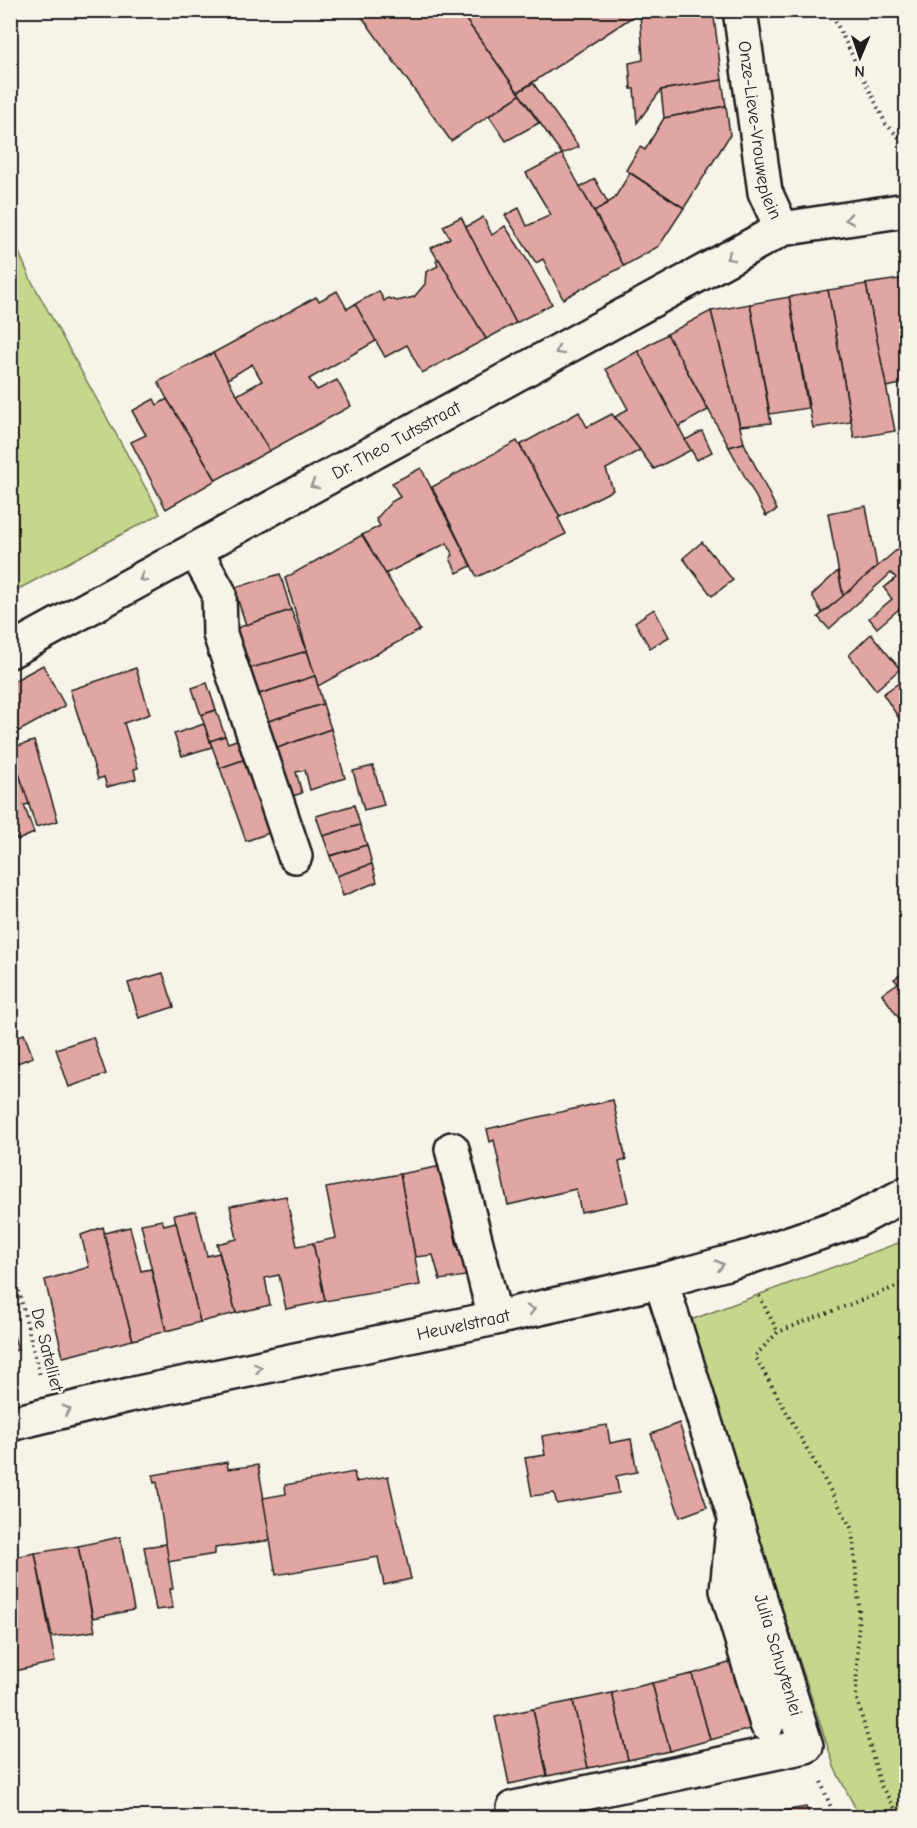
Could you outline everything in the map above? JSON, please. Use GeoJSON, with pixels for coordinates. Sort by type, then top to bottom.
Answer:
{"type":"FeatureCollection","features":[{"type":"Feature","properties":{"kind":"street","name":"Onze-Lieve-Vrouweplein"},"geometry":{"type":"LineString","coordinates":[[740,10],[765,192],[782,229],[906,210]]}},
{"type":"Feature","properties":{"kind":"street","name":"Dr. Theo Tutsstraat"},"geometry":{"type":"LineString","coordinates":[[10,651],[782,229]]}},
{"type":"Feature","properties":{"kind":"street"},"geometry":{"type":"LineString","coordinates":[[195,550],[219,593],[220,634],[295,856]]}},
{"type":"Feature","properties":{"kind":"street"},"geometry":{"type":"LineString","coordinates":[[452,1149],[495,1318]]}},
{"type":"Feature","properties":{"kind":"street","name":"Heuvelstraat"},"geometry":{"type":"LineString","coordinates":[[10,1424],[129,1395],[661,1281],[749,1257],[857,1220],[906,1194]]}},
{"type":"Feature","properties":{"kind":"street","name":"Julia Schuytenlei"},"geometry":{"type":"LineString","coordinates":[[514,1808],[806,1746],[661,1281]]}},
{"type":"Feature","properties":{"kind":"street"},"geometry":{"type":"LineString","coordinates":[[734,1516],[727,1590],[767,1724]]}},
{"type":"Feature","properties":{"kind":"path"},"geometry":{"type":"LineString","coordinates":[[830,10],[886,124],[906,145]]}},
{"type":"Feature","properties":{"kind":"path","name":"De Satelliet"},"geometry":{"type":"LineString","coordinates":[[10,1256],[49,1415]]}},
{"type":"Feature","properties":{"kind":"path"},"geometry":{"type":"LineString","coordinates":[[902,1818],[882,1786],[856,1696],[859,1606],[852,1529],[755,1356],[778,1332],[906,1283]]}},
{"type":"Feature","properties":{"kind":"green space"},"geometry":{"type":"Polygon","coordinates":[[[10,232],[31,280],[160,514],[11,593],[10,232]]]}},
{"type":"Feature","properties":{"kind":"green space"},"geometry":{"type":"Polygon","coordinates":[[[906,1240],[906,1817],[860,1817],[835,1769],[688,1321],[906,1240]]]}},
{"type":"Feature","properties":{"kind":"building"},"geometry":{"type":"Polygon","coordinates":[[[357,10],[459,10],[520,95],[451,141],[357,10]]]}},
{"type":"Feature","properties":{"kind":"building"},"geometry":{"type":"Polygon","coordinates":[[[459,10],[643,10],[518,92],[459,10]]]}},
{"type":"Feature","properties":{"kind":"building"},"geometry":{"type":"Polygon","coordinates":[[[643,10],[713,10],[722,80],[661,90],[637,123],[629,63],[643,60],[640,12],[643,10]]]}},
{"type":"Feature","properties":{"kind":"building"},"geometry":{"type":"Polygon","coordinates":[[[722,80],[726,106],[664,118],[661,90],[722,80]]]}},
{"type":"Feature","properties":{"kind":"building"},"geometry":{"type":"Polygon","coordinates":[[[533,83],[579,147],[562,154],[518,92],[533,83]]]}},
{"type":"Feature","properties":{"kind":"building"},"geometry":{"type":"Polygon","coordinates":[[[520,95],[539,123],[506,141],[489,116],[520,95]]]}},
{"type":"Feature","properties":{"kind":"building"},"geometry":{"type":"Polygon","coordinates":[[[726,106],[730,135],[684,208],[626,170],[640,147],[645,150],[664,118],[726,106]]]}},
{"type":"Feature","properties":{"kind":"building"},"geometry":{"type":"Polygon","coordinates":[[[562,154],[624,266],[563,299],[543,259],[536,263],[505,215],[519,208],[527,226],[551,215],[526,173],[562,154]]]}},
{"type":"Feature","properties":{"kind":"building"},"geometry":{"type":"Polygon","coordinates":[[[630,173],[684,208],[659,246],[624,266],[594,211],[614,199],[630,173]]]}},
{"type":"Feature","properties":{"kind":"building"},"geometry":{"type":"Polygon","coordinates":[[[595,179],[608,203],[594,211],[580,187],[595,179]]]}},
{"type":"Feature","properties":{"kind":"building"},"geometry":{"type":"Polygon","coordinates":[[[461,217],[516,323],[486,339],[431,248],[450,238],[443,226],[461,217]]]}},
{"type":"Feature","properties":{"kind":"building"},"geometry":{"type":"Polygon","coordinates":[[[483,217],[492,235],[505,226],[552,304],[516,323],[466,227],[483,217]]]}},
{"type":"Feature","properties":{"kind":"building"},"geometry":{"type":"Polygon","coordinates":[[[439,259],[486,339],[422,373],[407,345],[385,357],[355,304],[379,291],[384,301],[388,298],[397,301],[414,297],[425,284],[426,272],[438,266],[436,261],[439,259]]]}},
{"type":"Feature","properties":{"kind":"building"},"geometry":{"type":"Polygon","coordinates":[[[906,278],[906,383],[886,387],[866,284],[906,278]]]}},
{"type":"Feature","properties":{"kind":"building"},"geometry":{"type":"Polygon","coordinates":[[[866,284],[895,431],[854,438],[828,290],[866,284]]]}},
{"type":"Feature","properties":{"kind":"building"},"geometry":{"type":"Polygon","coordinates":[[[828,290],[851,422],[813,428],[789,297],[828,290]]]}},
{"type":"Feature","properties":{"kind":"building"},"geometry":{"type":"Polygon","coordinates":[[[337,291],[347,309],[355,304],[376,341],[309,379],[317,390],[337,380],[351,406],[269,451],[237,395],[262,381],[252,364],[228,379],[213,353],[316,297],[319,301],[337,291]]]}},
{"type":"Feature","properties":{"kind":"building"},"geometry":{"type":"Polygon","coordinates":[[[789,297],[808,408],[770,414],[750,304],[789,297]]]}},
{"type":"Feature","properties":{"kind":"building"},"geometry":{"type":"Polygon","coordinates":[[[750,304],[771,423],[740,426],[711,311],[750,304]]]}},
{"type":"Feature","properties":{"kind":"building"},"geometry":{"type":"Polygon","coordinates":[[[711,311],[744,443],[729,447],[667,334],[711,311]]]}},
{"type":"Feature","properties":{"kind":"building"},"geometry":{"type":"Polygon","coordinates":[[[667,334],[708,410],[678,427],[638,351],[667,334]]]}},
{"type":"Feature","properties":{"kind":"building"},"geometry":{"type":"Polygon","coordinates":[[[638,351],[691,450],[654,469],[615,417],[628,409],[606,369],[638,351]]]}},
{"type":"Feature","properties":{"kind":"building"},"geometry":{"type":"Polygon","coordinates":[[[213,353],[269,451],[216,480],[158,382],[213,353]]]}},
{"type":"Feature","properties":{"kind":"building"},"geometry":{"type":"Polygon","coordinates":[[[154,399],[157,405],[167,399],[216,480],[166,509],[131,442],[146,435],[132,411],[154,399]]]}},
{"type":"Feature","properties":{"kind":"building"},"geometry":{"type":"Polygon","coordinates":[[[579,412],[587,427],[612,414],[640,450],[606,469],[613,490],[560,517],[520,445],[579,412]]]}},
{"type":"Feature","properties":{"kind":"building"},"geometry":{"type":"Polygon","coordinates":[[[702,431],[712,452],[697,460],[685,440],[702,431]]]}},
{"type":"Feature","properties":{"kind":"building"},"geometry":{"type":"Polygon","coordinates":[[[517,441],[560,517],[558,518],[566,534],[477,577],[432,487],[517,441]]]}},
{"type":"Feature","properties":{"kind":"building"},"geometry":{"type":"Polygon","coordinates":[[[744,443],[777,510],[766,516],[729,447],[744,443]]]}},
{"type":"Feature","properties":{"kind":"building"},"geometry":{"type":"Polygon","coordinates":[[[421,468],[471,566],[457,573],[450,558],[453,555],[447,543],[385,574],[362,535],[380,526],[376,519],[391,502],[400,497],[392,483],[421,468]]]}},
{"type":"Feature","properties":{"kind":"building"},"geometry":{"type":"Polygon","coordinates":[[[866,506],[877,567],[843,596],[828,513],[866,506]]]}},
{"type":"Feature","properties":{"kind":"building"},"geometry":{"type":"Polygon","coordinates":[[[362,535],[420,630],[318,686],[285,578],[362,535]]]}},
{"type":"Feature","properties":{"kind":"building"},"geometry":{"type":"Polygon","coordinates":[[[702,542],[733,580],[712,596],[683,558],[702,542]]]}},
{"type":"Feature","properties":{"kind":"building"},"geometry":{"type":"Polygon","coordinates":[[[906,542],[906,603],[877,628],[869,618],[892,599],[884,588],[896,578],[891,573],[829,629],[818,617],[906,542]]]}},
{"type":"Feature","properties":{"kind":"building"},"geometry":{"type":"Polygon","coordinates":[[[838,571],[843,596],[822,613],[812,595],[838,571]]]}},
{"type":"Feature","properties":{"kind":"building"},"geometry":{"type":"Polygon","coordinates":[[[280,574],[291,610],[246,625],[234,588],[280,574]]]}},
{"type":"Feature","properties":{"kind":"building"},"geometry":{"type":"Polygon","coordinates":[[[654,609],[669,637],[650,648],[635,622],[654,609]]]}},
{"type":"Feature","properties":{"kind":"building"},"geometry":{"type":"Polygon","coordinates":[[[291,610],[307,651],[242,671],[228,631],[291,610]]]}},
{"type":"Feature","properties":{"kind":"building"},"geometry":{"type":"Polygon","coordinates":[[[871,634],[900,669],[876,690],[849,655],[871,634]]]}},
{"type":"Feature","properties":{"kind":"building"},"geometry":{"type":"Polygon","coordinates":[[[307,651],[315,676],[250,697],[242,671],[307,651]]]}},
{"type":"Feature","properties":{"kind":"building"},"geometry":{"type":"Polygon","coordinates":[[[43,665],[65,706],[10,736],[10,683],[43,665]]]}},
{"type":"Feature","properties":{"kind":"building"},"geometry":{"type":"Polygon","coordinates":[[[136,668],[150,714],[124,723],[138,768],[134,769],[136,779],[107,787],[104,777],[98,779],[70,690],[136,668]]]}},
{"type":"Feature","properties":{"kind":"building"},"geometry":{"type":"Polygon","coordinates":[[[315,676],[323,704],[259,724],[250,697],[315,676]]]}},
{"type":"Feature","properties":{"kind":"building"},"geometry":{"type":"Polygon","coordinates":[[[906,678],[906,729],[883,694],[906,678]]]}},
{"type":"Feature","properties":{"kind":"building"},"geometry":{"type":"Polygon","coordinates":[[[207,683],[216,710],[201,715],[192,688],[207,683]]]}},
{"type":"Feature","properties":{"kind":"building"},"geometry":{"type":"Polygon","coordinates":[[[323,704],[331,729],[269,751],[259,724],[323,704]]]}},
{"type":"Feature","properties":{"kind":"building"},"geometry":{"type":"Polygon","coordinates":[[[216,710],[225,736],[210,741],[201,715],[216,710]]]}},
{"type":"Feature","properties":{"kind":"building"},"geometry":{"type":"Polygon","coordinates":[[[204,724],[212,747],[182,756],[174,734],[204,724]]]}},
{"type":"Feature","properties":{"kind":"building"},"geometry":{"type":"Polygon","coordinates":[[[331,729],[345,778],[310,790],[305,770],[296,772],[302,793],[284,799],[269,751],[331,729]]]}},
{"type":"Feature","properties":{"kind":"building"},"geometry":{"type":"Polygon","coordinates":[[[225,736],[228,743],[239,739],[246,759],[220,768],[210,741],[225,736]]]}},
{"type":"Feature","properties":{"kind":"building"},"geometry":{"type":"Polygon","coordinates":[[[34,741],[58,821],[36,827],[11,748],[34,741]]]}},
{"type":"Feature","properties":{"kind":"building"},"geometry":{"type":"Polygon","coordinates":[[[10,747],[29,804],[24,805],[34,833],[18,840],[10,832],[10,747]]]}},
{"type":"Feature","properties":{"kind":"building"},"geometry":{"type":"Polygon","coordinates":[[[246,759],[272,832],[246,841],[220,768],[246,759]]]}},
{"type":"Feature","properties":{"kind":"building"},"geometry":{"type":"Polygon","coordinates":[[[373,766],[384,805],[364,810],[353,771],[373,766]]]}},
{"type":"Feature","properties":{"kind":"building"},"geometry":{"type":"Polygon","coordinates":[[[354,805],[360,825],[323,836],[316,816],[354,805]]]}},
{"type":"Feature","properties":{"kind":"building"},"geometry":{"type":"Polygon","coordinates":[[[360,825],[367,845],[330,856],[323,836],[360,825]]]}},
{"type":"Feature","properties":{"kind":"building"},"geometry":{"type":"Polygon","coordinates":[[[367,845],[372,864],[337,876],[330,856],[367,845]]]}},
{"type":"Feature","properties":{"kind":"building"},"geometry":{"type":"Polygon","coordinates":[[[372,864],[377,882],[343,896],[337,876],[372,864]]]}},
{"type":"Feature","properties":{"kind":"building"},"geometry":{"type":"Polygon","coordinates":[[[906,971],[906,1022],[903,1024],[882,994],[898,983],[894,979],[906,971]]]}},
{"type":"Feature","properties":{"kind":"building"},"geometry":{"type":"Polygon","coordinates":[[[163,973],[174,1007],[139,1018],[128,983],[163,973]]]}},
{"type":"Feature","properties":{"kind":"building"},"geometry":{"type":"Polygon","coordinates":[[[24,1034],[33,1057],[10,1066],[10,1040],[24,1034]]]}},
{"type":"Feature","properties":{"kind":"building"},"geometry":{"type":"Polygon","coordinates":[[[93,1037],[106,1074],[69,1087],[56,1049],[93,1037]]]}},
{"type":"Feature","properties":{"kind":"building"},"geometry":{"type":"Polygon","coordinates":[[[613,1100],[626,1160],[619,1162],[628,1202],[581,1212],[576,1189],[508,1205],[494,1140],[490,1142],[487,1129],[613,1100]]]}},
{"type":"Feature","properties":{"kind":"building"},"geometry":{"type":"Polygon","coordinates":[[[442,1166],[457,1247],[467,1246],[472,1275],[440,1280],[433,1255],[415,1257],[400,1174],[442,1166]]]}},
{"type":"Feature","properties":{"kind":"building"},"geometry":{"type":"Polygon","coordinates":[[[400,1174],[420,1285],[325,1301],[313,1243],[336,1238],[326,1188],[400,1174]]]}},
{"type":"Feature","properties":{"kind":"building"},"geometry":{"type":"Polygon","coordinates":[[[286,1196],[297,1246],[313,1243],[325,1301],[286,1309],[279,1275],[265,1278],[270,1305],[236,1313],[217,1244],[237,1239],[230,1206],[286,1196]]]}},
{"type":"Feature","properties":{"kind":"building"},"geometry":{"type":"Polygon","coordinates":[[[196,1211],[207,1256],[219,1253],[236,1313],[200,1322],[174,1215],[196,1211]]]}},
{"type":"Feature","properties":{"kind":"building"},"geometry":{"type":"Polygon","coordinates":[[[162,1220],[164,1225],[176,1222],[200,1322],[166,1331],[141,1224],[162,1220]]]}},
{"type":"Feature","properties":{"kind":"building"},"geometry":{"type":"Polygon","coordinates":[[[103,1227],[133,1340],[63,1357],[45,1280],[89,1267],[81,1235],[103,1227]]]}},
{"type":"Feature","properties":{"kind":"building"},"geometry":{"type":"Polygon","coordinates":[[[130,1227],[141,1271],[151,1269],[166,1331],[133,1340],[104,1233],[130,1227]]]}},
{"type":"Feature","properties":{"kind":"building"},"geometry":{"type":"Polygon","coordinates":[[[10,1322],[18,1350],[10,1351],[10,1322]]]}},
{"type":"Feature","properties":{"kind":"building"},"geometry":{"type":"Polygon","coordinates":[[[679,1423],[707,1507],[680,1517],[651,1434],[679,1423]]]}},
{"type":"Feature","properties":{"kind":"building"},"geometry":{"type":"Polygon","coordinates":[[[607,1425],[610,1443],[631,1439],[637,1472],[616,1476],[619,1493],[557,1504],[554,1493],[532,1496],[525,1458],[545,1455],[542,1436],[607,1425]]]}},
{"type":"Feature","properties":{"kind":"building"},"geometry":{"type":"Polygon","coordinates":[[[227,1462],[228,1469],[258,1465],[271,1540],[215,1548],[215,1554],[168,1562],[157,1482],[154,1483],[153,1475],[227,1462]]]}},
{"type":"Feature","properties":{"kind":"building"},"geometry":{"type":"Polygon","coordinates":[[[354,1472],[356,1482],[388,1476],[411,1579],[384,1585],[378,1557],[276,1575],[263,1498],[286,1494],[285,1485],[354,1472]]]}},
{"type":"Feature","properties":{"kind":"building"},"geometry":{"type":"Polygon","coordinates":[[[120,1537],[134,1610],[93,1618],[78,1546],[120,1537]]]}},
{"type":"Feature","properties":{"kind":"building"},"geometry":{"type":"Polygon","coordinates":[[[166,1544],[173,1589],[170,1589],[173,1608],[156,1610],[144,1547],[166,1544]]]}},
{"type":"Feature","properties":{"kind":"building"},"geometry":{"type":"Polygon","coordinates":[[[78,1546],[95,1631],[52,1637],[35,1553],[78,1546]]]}},
{"type":"Feature","properties":{"kind":"building"},"geometry":{"type":"Polygon","coordinates":[[[35,1553],[55,1662],[10,1672],[10,1558],[35,1553]]]}},
{"type":"Feature","properties":{"kind":"building"},"geometry":{"type":"Polygon","coordinates":[[[732,1662],[750,1729],[710,1740],[692,1674],[732,1662]]]}},
{"type":"Feature","properties":{"kind":"building"},"geometry":{"type":"Polygon","coordinates":[[[692,1674],[710,1740],[670,1751],[652,1683],[692,1674]]]}},
{"type":"Feature","properties":{"kind":"building"},"geometry":{"type":"Polygon","coordinates":[[[652,1683],[670,1751],[628,1760],[612,1693],[652,1683]]]}},
{"type":"Feature","properties":{"kind":"building"},"geometry":{"type":"Polygon","coordinates":[[[612,1693],[628,1760],[588,1768],[573,1701],[612,1693]]]}},
{"type":"Feature","properties":{"kind":"building"},"geometry":{"type":"Polygon","coordinates":[[[573,1701],[588,1768],[547,1776],[533,1709],[573,1701]]]}},
{"type":"Feature","properties":{"kind":"building"},"geometry":{"type":"Polygon","coordinates":[[[533,1709],[547,1776],[509,1784],[495,1717],[533,1709]]]}},
{"type":"Feature","properties":{"kind":"building"},"geometry":{"type":"Polygon","coordinates":[[[806,1807],[812,1818],[752,1818],[776,1812],[806,1807]]]}}]}
